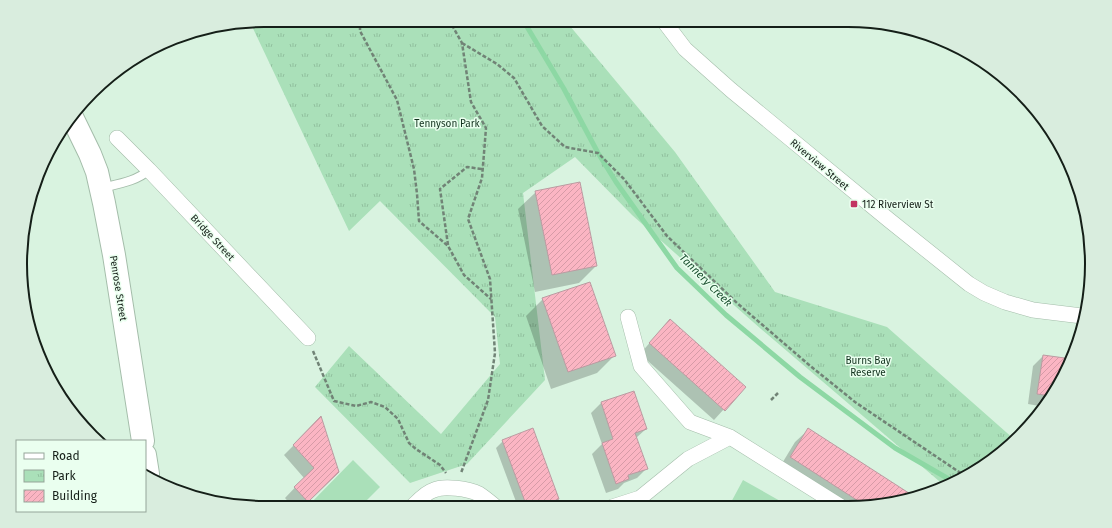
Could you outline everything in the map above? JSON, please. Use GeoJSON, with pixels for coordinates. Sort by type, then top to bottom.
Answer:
{"type":"FeatureCollection","features":[{"type":"Feature","properties":{"kind":"main road","name":"Penrose Street"},"geometry":{"type":"LineString","coordinates":[[75,122],[92,160],[101,188],[114,255],[143,440]]}},
{"type":"Feature","properties":{"kind":"street","name":"Riverview Street"},"geometry":{"type":"LineString","coordinates":[[668,27],[685,49],[731,90],[969,284],[984,293],[1005,302],[1033,310],[1079,316]]}},
{"type":"Feature","properties":{"kind":"street","name":"Bridge Street"},"geometry":{"type":"LineString","coordinates":[[117,138],[308,338]]}},
{"type":"Feature","properties":{"kind":"street"},"geometry":{"type":"LineString","coordinates":[[628,317],[641,366],[690,422],[730,437],[832,501]]}},
{"type":"Feature","properties":{"kind":"street"},"geometry":{"type":"LineString","coordinates":[[631,501],[640,498],[688,459],[730,437]]}},
{"type":"Feature","properties":{"kind":"street"},"geometry":{"type":"LineString","coordinates":[[417,501],[434,490],[453,483],[460,489],[478,494],[488,501]]}},
{"type":"Feature","properties":{"kind":"lane"},"geometry":{"type":"LineString","coordinates":[[101,188],[137,178],[149,170]]}},
{"type":"Feature","properties":{"kind":"path"},"geometry":{"type":"LineString","coordinates":[[360,27],[360,31],[397,100],[414,169],[418,194],[419,221],[448,246],[464,275],[491,299]]}},
{"type":"Feature","properties":{"kind":"path"},"geometry":{"type":"LineString","coordinates":[[308,338],[334,401],[356,406],[371,402],[385,407],[398,419],[409,443],[440,465],[451,478],[453,483],[461,474],[488,400],[495,353],[490,279],[468,219],[482,178],[486,128],[471,102],[462,43],[453,27]]}},
{"type":"Feature","properties":{"kind":"path"},"geometry":{"type":"LineString","coordinates":[[462,43],[497,64],[514,78],[542,126],[566,147],[598,153],[624,179],[667,236],[737,303],[855,402],[960,473]]}},
{"type":"Feature","properties":{"kind":"path"},"geometry":{"type":"LineString","coordinates":[[448,246],[440,189],[467,167],[483,169]]}},
{"type":"Feature","properties":{"kind":"path"},"geometry":{"type":"LineString","coordinates":[[771,400],[778,394]]}},
{"type":"Feature","properties":{"kind":"green space","name":"Tennyson Park"},"geometry":{"type":"Polygon","coordinates":[[[571,27],[675,152],[775,292],[887,327],[1011,436],[980,461],[953,477],[941,482],[761,329],[632,215],[575,157],[523,193],[545,380],[467,464],[410,483],[315,387],[349,346],[441,434],[500,364],[495,317],[380,201],[349,231],[253,28],[571,27]]]}},
{"type":"Feature","properties":{"kind":"green space"},"geometry":{"type":"Polygon","coordinates":[[[353,460],[380,487],[366,501],[313,501],[353,460]]]}},
{"type":"Feature","properties":{"kind":"green space"},"geometry":{"type":"Polygon","coordinates":[[[743,480],[780,501],[732,501],[743,480]]]}},
{"type":"Feature","properties":{"kind":"building"},"geometry":{"type":"Polygon","coordinates":[[[580,182],[597,266],[552,275],[535,191],[580,182]]]}},
{"type":"Feature","properties":{"kind":"building"},"geometry":{"type":"Polygon","coordinates":[[[590,282],[616,356],[568,372],[542,298],[590,282]]]}},
{"type":"Feature","properties":{"kind":"building"},"geometry":{"type":"Polygon","coordinates":[[[670,319],[746,387],[725,411],[649,343],[670,319]]]}},
{"type":"Feature","properties":{"kind":"building"},"geometry":{"type":"Polygon","coordinates":[[[1043,355],[1066,358],[1045,395],[1037,394],[1043,355]]]}},
{"type":"Feature","properties":{"kind":"building"},"geometry":{"type":"Polygon","coordinates":[[[634,391],[647,429],[635,433],[648,469],[628,475],[629,479],[616,484],[602,443],[613,439],[601,402],[634,391]]]}},
{"type":"Feature","properties":{"kind":"building"},"geometry":{"type":"Polygon","coordinates":[[[321,416],[339,472],[309,501],[307,501],[294,487],[314,468],[293,445],[321,416]]]}},
{"type":"Feature","properties":{"kind":"building"},"geometry":{"type":"Polygon","coordinates":[[[533,428],[559,499],[554,501],[525,501],[502,440],[533,428]]]}},
{"type":"Feature","properties":{"kind":"building"},"geometry":{"type":"Polygon","coordinates":[[[808,428],[909,493],[879,499],[857,500],[790,457],[808,428]]]}},
{"type":"Feature","properties":{"kind":"waterway","name":"Tannery Creek"},"geometry":{"type":"LineString","coordinates":[[527,27],[616,182],[677,268],[726,315],[800,377],[895,448],[949,479]]}},
{"type":"Feature","properties":{"kind":"place","name":"112 Riverview St"},"geometry":{"type":"Point","coordinates":[854,204]}},
{"type":"Feature","properties":{"kind":"park label","name":"Burns Bay Reserve"},"geometry":{"type":"Point","coordinates":[868,366]}}]}
